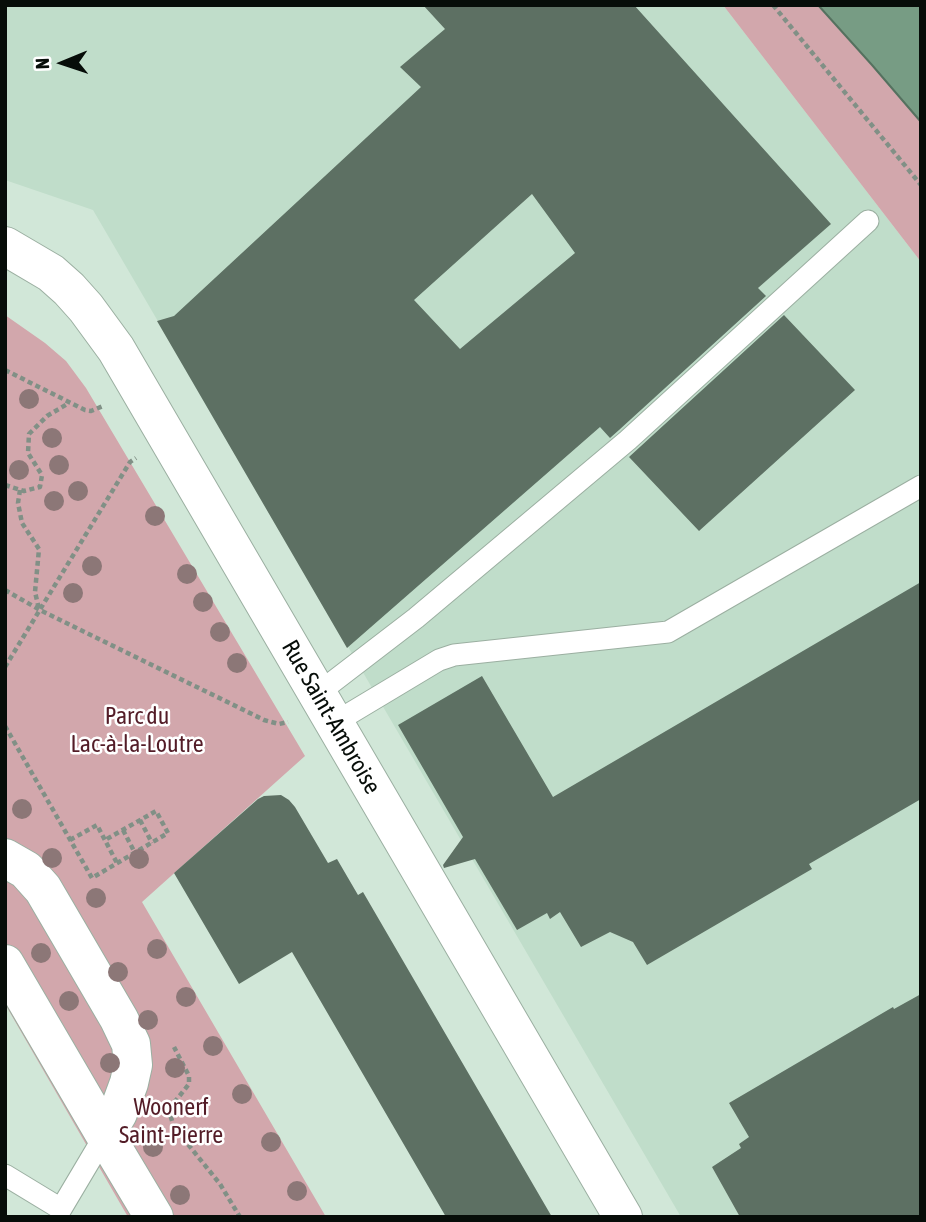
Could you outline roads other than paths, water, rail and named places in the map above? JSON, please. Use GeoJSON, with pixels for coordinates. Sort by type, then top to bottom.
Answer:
{"type":"FeatureCollection","features":[{"type":"Feature","properties":{"kind":"street","name":"Rue Saint-Ambroise"},"geometry":{"type":"LineString","coordinates":[[5,246],[40,266],[69,289],[116,349],[623,1217]]}},
{"type":"Feature","properties":{"kind":"street"},"geometry":{"type":"LineString","coordinates":[[5,858],[26,870],[43,889],[131,1044],[133,1065],[129,1083],[106,1135]]}},
{"type":"Feature","properties":{"kind":"street"},"geometry":{"type":"LineString","coordinates":[[5,964],[153,1217]]}},
{"type":"Feature","properties":{"kind":"lane"},"geometry":{"type":"LineString","coordinates":[[326,708],[416,618],[628,440],[868,221]]}},
{"type":"Feature","properties":{"kind":"lane"},"geometry":{"type":"LineString","coordinates":[[326,708],[454,655],[668,632],[921,486]]}},
{"type":"Feature","properties":{"kind":"lane"},"geometry":{"type":"LineString","coordinates":[[5,1175],[61,1209],[106,1135]]}},
{"type":"Feature","properties":{"kind":"park label","name":"Parc du Lac-à-la-Loutre"},"geometry":{"type":"Point","coordinates":[137,730]}},
{"type":"Feature","properties":{"kind":"park label","name":"Woonerf Saint-Pierre"},"geometry":{"type":"Point","coordinates":[171,1121]}}]}
